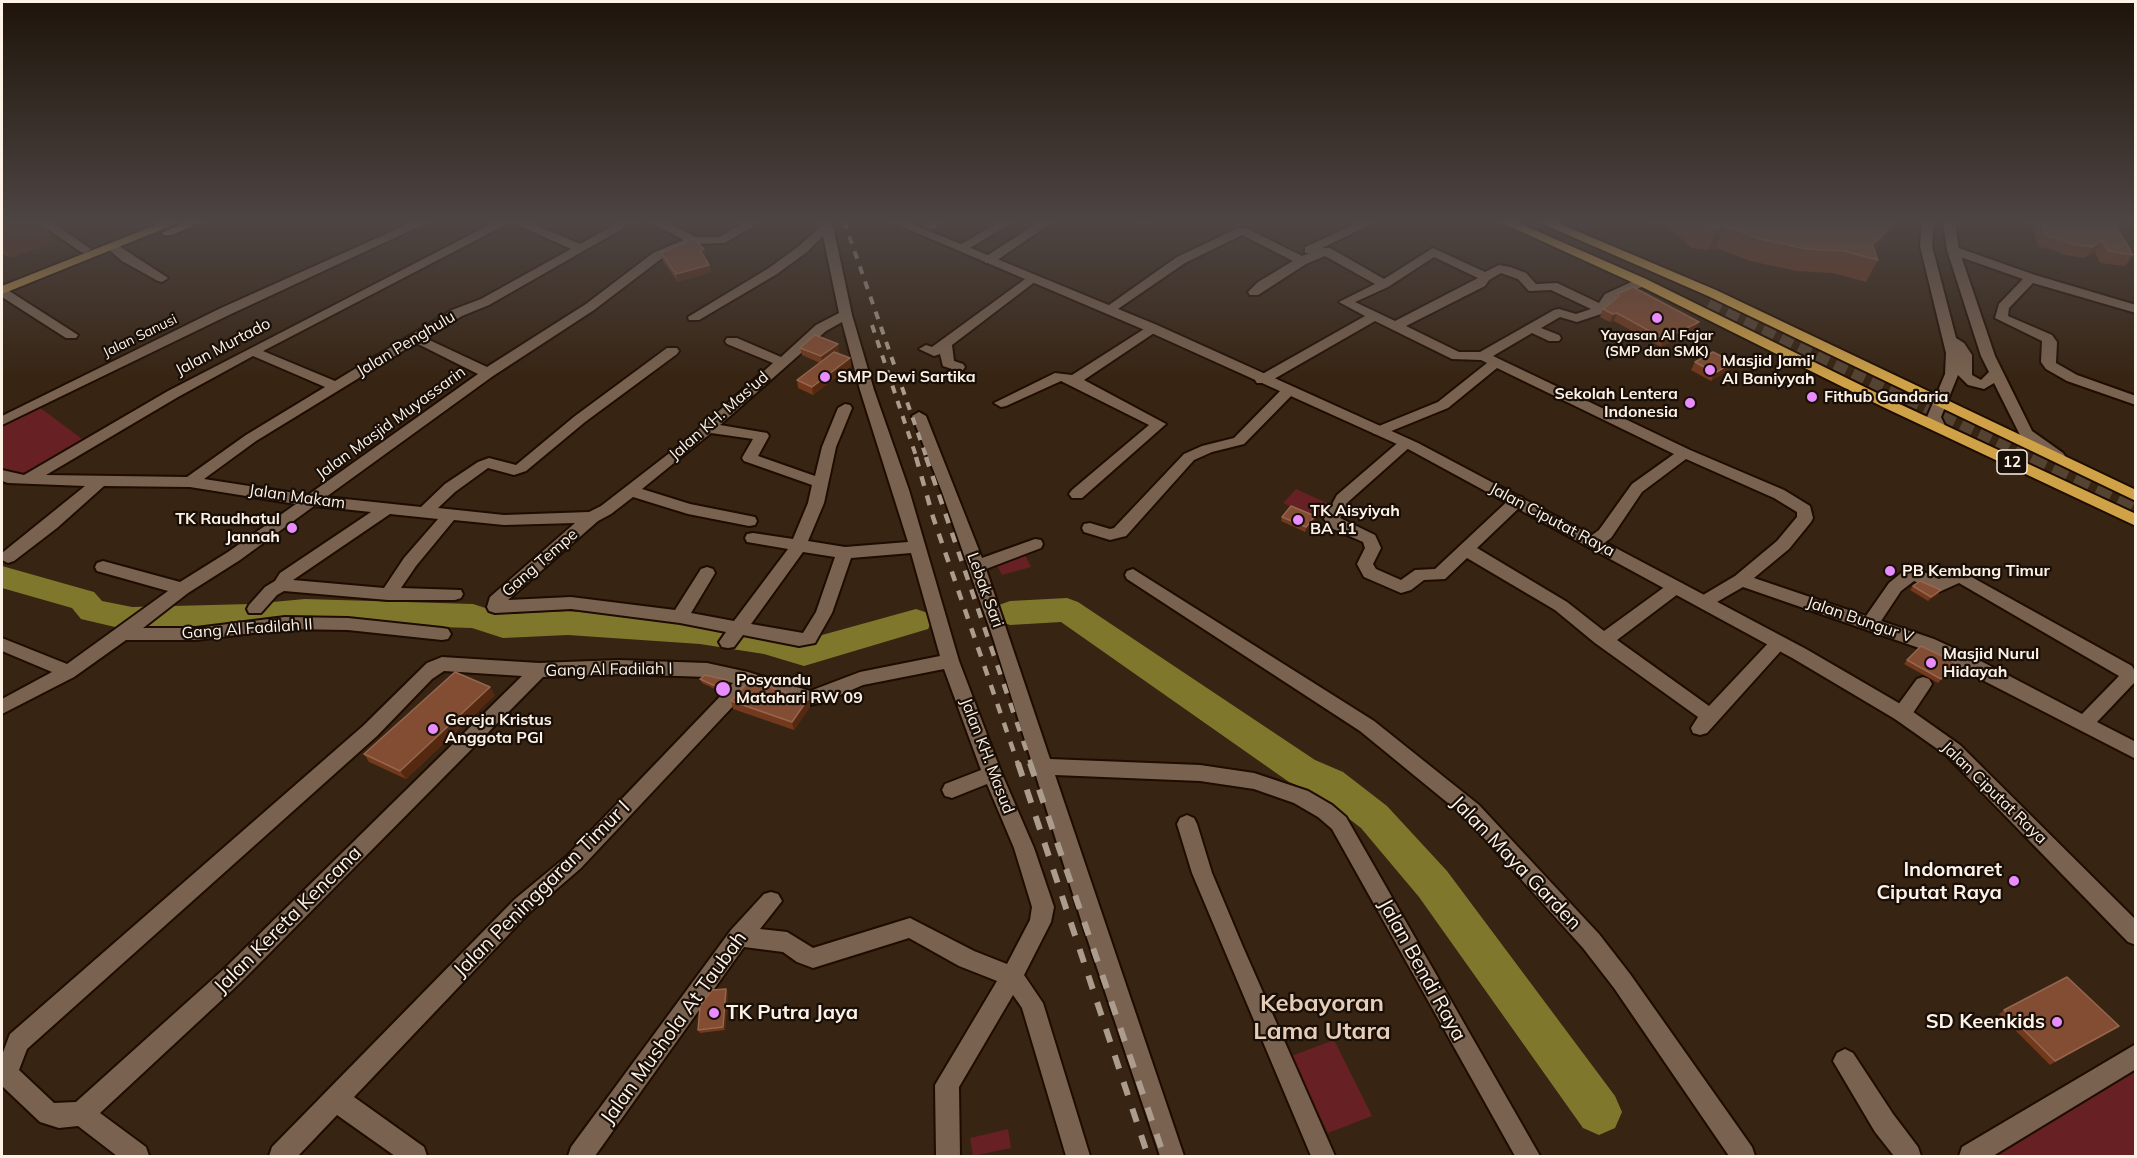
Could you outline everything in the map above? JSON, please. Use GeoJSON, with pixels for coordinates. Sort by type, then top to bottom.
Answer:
{"type":"FeatureCollection","features":[{"type":"Feature","properties":{"kind":"highway","name":"12"},"geometry":{"type":"LineString","coordinates":[[1626,275],[1888,404],[2136,521]]}},
{"type":"Feature","properties":{"kind":"highway","name":"12"},"geometry":{"type":"LineString","coordinates":[[1645,275],[1658,280]]}},
{"type":"Feature","properties":{"kind":"highway","name":"12"},"geometry":{"type":"LineString","coordinates":[[1648,275],[1709,303]]}},
{"type":"Feature","properties":{"kind":"highway","name":"12"},"geometry":{"type":"LineString","coordinates":[[1672,275],[2136,496]]}},
{"type":"Feature","properties":{"kind":"highway"},"geometry":{"type":"LineString","coordinates":[[1888,404],[1908,402],[1912,398],[1909,389]]}},
{"type":"Feature","properties":{"kind":"main road"},"geometry":{"type":"LineString","coordinates":[[2,291],[42,275]]}},
{"type":"Feature","properties":{"kind":"street"},"geometry":{"type":"LineString","coordinates":[[157,275],[162,278]]}},
{"type":"Feature","properties":{"kind":"street","name":"Jalan Sanusi"},"geometry":{"type":"LineString","coordinates":[[2,421],[234,307],[305,275]]}},
{"type":"Feature","properties":{"kind":"street","name":"Jalan Murtado"},"geometry":{"type":"LineString","coordinates":[[26,480],[173,394],[402,275]]}},
{"type":"Feature","properties":{"kind":"street","name":"Jalan Penghulu"},"geometry":{"type":"LineString","coordinates":[[190,482],[251,438],[335,386],[458,313],[485,302],[534,275]]}},
{"type":"Feature","properties":{"kind":"street","name":"Jalan Masjid Muyassarin"},"geometry":{"type":"LineString","coordinates":[[312,501],[488,373],[590,307],[632,275]]}},
{"type":"Feature","properties":{"kind":"street"},"geometry":{"type":"LineString","coordinates":[[694,317],[766,275]]}},
{"type":"Feature","properties":{"kind":"street"},"geometry":{"type":"LineString","coordinates":[[753,538],[845,554],[916,548],[901,490],[867,390],[837,275]]}},
{"type":"Feature","properties":{"kind":"street","name":"Jalan Ciputat Raya"},"geometry":{"type":"LineString","coordinates":[[1025,275],[1152,328],[1262,380],[1406,443],[1704,602],[1902,714],[1953,750],[2136,935]]}},
{"type":"Feature","properties":{"kind":"street"},"geometry":{"type":"LineString","coordinates":[[1108,310],[1159,275]]}},
{"type":"Feature","properties":{"kind":"street"},"geometry":{"type":"LineString","coordinates":[[1254,292],[1277,275]]}},
{"type":"Feature","properties":{"kind":"street"},"geometry":{"type":"LineString","coordinates":[[1368,275],[1384,284]]}},
{"type":"Feature","properties":{"kind":"street"},"geometry":{"type":"LineString","coordinates":[[1398,275],[1345,302],[1457,356],[1489,360],[1685,453],[1779,494],[1801,507],[1806,514],[1783,545],[1741,580],[1704,602]]}},
{"type":"Feature","properties":{"kind":"street"},"geometry":{"type":"LineString","coordinates":[[1479,275],[1485,278]]}},
{"type":"Feature","properties":{"kind":"street"},"geometry":{"type":"LineString","coordinates":[[1396,326],[1481,283],[1490,275]]}},
{"type":"Feature","properties":{"kind":"street"},"geometry":{"type":"LineString","coordinates":[[1519,275],[1533,288],[1553,286],[1602,309]]}},
{"type":"Feature","properties":{"kind":"street"},"geometry":{"type":"LineString","coordinates":[[1933,275],[1950,341],[1953,364],[1952,374],[1934,417],[1939,428]]}},
{"type":"Feature","properties":{"kind":"street"},"geometry":{"type":"LineString","coordinates":[[1961,275],[1988,356],[2026,434],[2073,467]]}},
{"type":"Feature","properties":{"kind":"street"},"geometry":{"type":"LineString","coordinates":[[2023,275],[2136,309]]}},
{"type":"Feature","properties":{"kind":"street"},"geometry":{"type":"LineString","coordinates":[[926,349],[934,352],[1032,278]]}},
{"type":"Feature","properties":{"kind":"street"},"geometry":{"type":"LineString","coordinates":[[2031,278],[2004,307],[2001,318],[2047,338],[2050,342],[2048,362],[2051,366],[2072,378],[2136,400]]}},
{"type":"Feature","properties":{"kind":"street"},"geometry":{"type":"LineString","coordinates":[[1379,431],[1443,405],[1489,360],[1531,328],[1559,313],[1577,318],[1602,309],[1609,297],[1642,282]]}},
{"type":"Feature","properties":{"kind":"street"},"geometry":{"type":"LineString","coordinates":[[2,291],[71,335]]}},
{"type":"Feature","properties":{"kind":"street","name":"Jalan KH. Mas'ud"},"geometry":{"type":"LineString","coordinates":[[592,517],[631,491],[708,428],[821,328],[846,315]]}},
{"type":"Feature","properties":{"kind":"street"},"geometry":{"type":"LineString","coordinates":[[1262,380],[1374,315]]}},
{"type":"Feature","properties":{"kind":"street"},"geometry":{"type":"LineString","coordinates":[[1074,380],[1152,328]]}},
{"type":"Feature","properties":{"kind":"street"},"geometry":{"type":"LineString","coordinates":[[1531,328],[1554,338]]}},
{"type":"Feature","properties":{"kind":"street","name":"Jalan Masjid Muyassarin"},"geometry":{"type":"LineString","coordinates":[[416,338],[488,373]]}},
{"type":"Feature","properties":{"kind":"street"},"geometry":{"type":"LineString","coordinates":[[732,341],[782,362]]}},
{"type":"Feature","properties":{"kind":"street"},"geometry":{"type":"LineString","coordinates":[[1950,341],[1959,346],[1965,355],[1964,372],[1966,377],[1973,382],[1984,385],[1996,373]]}},
{"type":"Feature","properties":{"kind":"street"},"geometry":{"type":"LineString","coordinates":[[945,342],[948,363],[958,367]]}},
{"type":"Feature","properties":{"kind":"street"},"geometry":{"type":"LineString","coordinates":[[425,512],[450,488],[483,465],[489,463],[514,470],[521,468],[580,419],[672,351]]}},
{"type":"Feature","properties":{"kind":"street"},"geometry":{"type":"LineString","coordinates":[[254,352],[335,386]]}},
{"type":"Feature","properties":{"kind":"street"},"geometry":{"type":"LineString","coordinates":[[1001,404],[1060,376],[1074,380],[1159,424],[1077,494]]}},
{"type":"Feature","properties":{"kind":"street"},"geometry":{"type":"LineString","coordinates":[[1090,528],[1110,535],[1120,532],[1190,457],[1207,449],[1239,441],[1288,391]]}},
{"type":"Feature","properties":{"kind":"street"},"geometry":{"type":"LineString","coordinates":[[733,634],[793,557],[816,503],[829,447],[845,408]]}},
{"type":"Feature","properties":{"kind":"street","name":"Lebak Sari"},"geometry":{"type":"LineString","coordinates":[[919,416],[977,566],[1172,1156]]}},
{"type":"Feature","properties":{"kind":"street"},"geometry":{"type":"LineString","coordinates":[[708,428],[762,436],[749,458],[821,483]]}},
{"type":"Feature","properties":{"kind":"street"},"geometry":{"type":"LineString","coordinates":[[1406,443],[1342,500],[1332,519],[1337,524],[1369,538],[1373,548],[1365,564],[1367,569],[1397,586],[1405,586],[1420,574],[1440,575],[1517,501]]}},
{"type":"Feature","properties":{"kind":"street"},"geometry":{"type":"LineString","coordinates":[[1594,542],[1605,534],[1637,488],[1685,453]]}},
{"type":"Feature","properties":{"kind":"street","name":"Jalan Makam"},"geometry":{"type":"LineString","coordinates":[[4,479],[190,482],[312,501],[504,520],[592,517]]}},
{"type":"Feature","properties":{"kind":"street"},"geometry":{"type":"LineString","coordinates":[[8,557],[51,524],[99,482]]}},
{"type":"Feature","properties":{"kind":"street"},"geometry":{"type":"LineString","coordinates":[[631,491],[688,509],[749,521]]}},
{"type":"Feature","properties":{"kind":"street"},"geometry":{"type":"LineString","coordinates":[[2,707],[68,672],[124,634],[182,589],[234,556],[312,501]]}},
{"type":"Feature","properties":{"kind":"street"},"geometry":{"type":"LineString","coordinates":[[255,609],[271,591],[281,585],[286,577],[386,509]]}},
{"type":"Feature","properties":{"kind":"street"},"geometry":{"type":"LineString","coordinates":[[388,594],[410,562],[450,515]]}},
{"type":"Feature","properties":{"kind":"street","name":"Gang Tempe"},"geometry":{"type":"LineString","coordinates":[[592,517],[496,602],[495,607],[571,603],[680,617]]}},
{"type":"Feature","properties":{"kind":"street"},"geometry":{"type":"LineString","coordinates":[[977,566],[1035,544]]}},
{"type":"Feature","properties":{"kind":"street","name":"Jalan KH. Masud"},"geometry":{"type":"LineString","coordinates":[[916,548],[950,661],[992,774],[1024,848],[1043,907],[1040,922],[1012,976]]}},
{"type":"Feature","properties":{"kind":"street"},"geometry":{"type":"LineString","coordinates":[[1467,550],[1561,606],[1705,722],[1779,643]]}},
{"type":"Feature","properties":{"kind":"street"},"geometry":{"type":"LineString","coordinates":[[707,573],[680,617],[733,634],[798,640],[809,638],[824,613],[845,554]]}},
{"type":"Feature","properties":{"kind":"street"},"geometry":{"type":"LineString","coordinates":[[103,567],[182,589]]}},
{"type":"Feature","properties":{"kind":"street"},"geometry":{"type":"LineString","coordinates":[[1871,623],[1894,587],[1912,573],[1939,586],[1959,576],[2126,671],[2128,678],[2084,723]]}},
{"type":"Feature","properties":{"kind":"street","name":"Jalan Maya Garden"},"geometry":{"type":"LineString","coordinates":[[1133,575],[1366,726],[1472,811],[1603,957],[1743,1156]]}},
{"type":"Feature","properties":{"kind":"street","name":"Jalan Bungur V"},"geometry":{"type":"LineString","coordinates":[[1741,580],[1871,623],[1962,659],[2084,723],[2132,744]]}},
{"type":"Feature","properties":{"kind":"street"},"geometry":{"type":"LineString","coordinates":[[281,585],[388,594],[455,594]]}},
{"type":"Feature","properties":{"kind":"street"},"geometry":{"type":"LineString","coordinates":[[1601,638],[1613,635],[1676,587]]}},
{"type":"Feature","properties":{"kind":"street","name":"Gang Al Fadilah II"},"geometry":{"type":"LineString","coordinates":[[124,634],[196,634],[285,623],[348,624],[442,634]]}},
{"type":"Feature","properties":{"kind":"street"},"geometry":{"type":"LineString","coordinates":[[2,644],[68,672]]}},
{"type":"Feature","properties":{"kind":"street","name":"Gang Al Fadilah I"},"geometry":{"type":"LineString","coordinates":[[81,1114],[59,1116],[48,1114],[6,1074],[18,1042],[370,731],[426,674],[442,664],[539,670],[619,667],[707,670],[748,679],[803,697],[818,697],[860,679],[950,661]]}},
{"type":"Feature","properties":{"kind":"street","name":"Jalan Kereta Kencana"},"geometry":{"type":"LineString","coordinates":[[81,1114],[233,975],[539,670]]}},
{"type":"Feature","properties":{"kind":"street","name":"Jalan Peninggaran Timur I"},"geometry":{"type":"LineString","coordinates":[[281,1156],[522,906],[574,862],[748,679]]}},
{"type":"Feature","properties":{"kind":"street"},"geometry":{"type":"LineString","coordinates":[[1902,714],[1923,684]]}},
{"type":"Feature","properties":{"kind":"street","name":"Jalan Bendi Raya"},"geometry":{"type":"LineString","coordinates":[[1043,767],[1200,773],[1254,781],[1301,796],[1339,823],[1528,1156]]}},
{"type":"Feature","properties":{"kind":"street"},"geometry":{"type":"LineString","coordinates":[[952,790],[992,774]]}},
{"type":"Feature","properties":{"kind":"street"},"geometry":{"type":"LineString","coordinates":[[1187,824],[1202,873],[1232,947],[1323,1156]]}},
{"type":"Feature","properties":{"kind":"street","name":"Jalan Mushola At Taubah"},"geometry":{"type":"LineString","coordinates":[[580,1156],[739,937],[771,901]]}},
{"type":"Feature","properties":{"kind":"street"},"geometry":{"type":"LineString","coordinates":[[739,937],[787,942],[813,958],[910,928],[967,959],[1012,976],[1032,1003],[1078,1156]]}},
{"type":"Feature","properties":{"kind":"street"},"geometry":{"type":"LineString","coordinates":[[948,1156],[947,1084],[1012,976]]}},
{"type":"Feature","properties":{"kind":"street"},"geometry":{"type":"LineString","coordinates":[[1971,1156],[2136,1055]]}},
{"type":"Feature","properties":{"kind":"street"},"geometry":{"type":"LineString","coordinates":[[1845,1061],[1884,1123],[1909,1156]]}},
{"type":"Feature","properties":{"kind":"street"},"geometry":{"type":"LineString","coordinates":[[336,1100],[415,1156]]}},
{"type":"Feature","properties":{"kind":"street"},"geometry":{"type":"LineString","coordinates":[[81,1114],[137,1156]]}},
{"type":"Feature","properties":{"kind":"shaded area"},"geometry":{"type":"Polygon","coordinates":[[[39,407],[85,441],[27,474],[10,473],[2,469],[2,425],[39,407]]]}},
{"type":"Feature","properties":{"kind":"shaded area"},"geometry":{"type":"Polygon","coordinates":[[[1296,489],[1329,504],[1316,518],[1283,503],[1296,489]]]}},
{"type":"Feature","properties":{"kind":"shaded area"},"geometry":{"type":"Polygon","coordinates":[[[1025,555],[1031,567],[1002,575],[996,563],[1025,555]]]}},
{"type":"Feature","properties":{"kind":"shaded area"},"geometry":{"type":"Polygon","coordinates":[[[1334,1040],[1372,1116],[1328,1133],[1291,1056],[1334,1040]]]}},
{"type":"Feature","properties":{"kind":"shaded area"},"geometry":{"type":"Polygon","coordinates":[[[2135,1072],[2135,1156],[1998,1156],[2066,1108],[2135,1072]]]}},
{"type":"Feature","properties":{"kind":"shaded area"},"geometry":{"type":"Polygon","coordinates":[[[1008,1129],[1011,1148],[973,1156],[970,1138],[1008,1129]]]}},
{"type":"Feature","properties":{"kind":"building"},"geometry":{"type":"Polygon","coordinates":[[[1633,287],[1699,322],[1664,339],[1617,313],[1613,314],[1603,309],[1619,296],[1617,294],[1633,287]]]}},
{"type":"Feature","properties":{"kind":"building"},"geometry":{"type":"Polygon","coordinates":[[[815,335],[838,344],[821,356],[800,348],[815,335]]]}},
{"type":"Feature","properties":{"kind":"building"},"geometry":{"type":"Polygon","coordinates":[[[834,352],[850,358],[812,387],[797,380],[834,352]]]}},
{"type":"Feature","properties":{"kind":"building"},"geometry":{"type":"Polygon","coordinates":[[[1713,352],[1733,362],[1715,373],[1695,362],[1713,352]]]}},
{"type":"Feature","properties":{"kind":"building","name":"TK Aisyiyah BA 11"},"geometry":{"type":"Polygon","coordinates":[[[1291,506],[1315,516],[1306,527],[1282,517],[1291,506]]]}},
{"type":"Feature","properties":{"kind":"building"},"geometry":{"type":"Polygon","coordinates":[[[1920,581],[1941,590],[1931,597],[1913,586],[1920,581]]]}},
{"type":"Feature","properties":{"kind":"building","name":"Masjid Nurul Hidayah"},"geometry":{"type":"Polygon","coordinates":[[[1921,646],[1956,663],[1941,679],[1907,660],[1921,646]]]}},
{"type":"Feature","properties":{"kind":"building","name":"Gereja Kristus Anggota PGI"},"geometry":{"type":"Polygon","coordinates":[[[455,672],[490,687],[400,771],[364,754],[455,672]]]}},
{"type":"Feature","properties":{"kind":"building"},"geometry":{"type":"Polygon","coordinates":[[[705,675],[727,680],[720,688],[700,679],[705,675]]]}},
{"type":"Feature","properties":{"kind":"building"},"geometry":{"type":"Polygon","coordinates":[[[749,681],[808,699],[792,722],[731,701],[749,681]]]}},
{"type":"Feature","properties":{"kind":"building","name":"SD Keenkids"},"geometry":{"type":"Polygon","coordinates":[[[2067,977],[2119,1026],[2055,1061],[2004,1010],[2067,977]]]}},
{"type":"Feature","properties":{"kind":"building","name":"TK Putra Jaya"},"geometry":{"type":"Polygon","coordinates":[[[726,989],[723,1027],[698,1030],[700,1006],[712,990],[726,989]]]}},
{"type":"Feature","properties":{"kind":"waterway"},"geometry":{"type":"LineString","coordinates":[[2,577],[83,600],[92,611],[132,619],[251,616],[305,611],[473,616],[503,626],[568,623],[700,632],[764,642],[804,653],[916,621]]}},
{"type":"Feature","properties":{"kind":"waterway"},"geometry":{"type":"LineString","coordinates":[[1010,613],[1067,610],[1302,771],[1330,783],[1374,817],[1433,884],[1599,1112]]}},
{"type":"Feature","properties":{"kind":"tunnel"},"geometry":{"type":"LineString","coordinates":[[1709,303],[2035,459]]}},
{"type":"Feature","properties":{"kind":"tunnel"},"geometry":{"type":"LineString","coordinates":[[2032,457],[2136,507]]}},
{"type":"Feature","properties":{"kind":"railway"},"geometry":{"type":"LineString","coordinates":[[863,275],[927,459]]}},
{"type":"Feature","properties":{"kind":"railway"},"geometry":{"type":"LineString","coordinates":[[872,325],[917,459]]}},
{"type":"Feature","properties":{"kind":"railway"},"geometry":{"type":"LineString","coordinates":[[916,457],[933,517],[1018,764]]}},
{"type":"Feature","properties":{"kind":"railway"},"geometry":{"type":"LineString","coordinates":[[926,457],[1031,764]]}},
{"type":"Feature","properties":{"kind":"railway"},"geometry":{"type":"LineString","coordinates":[[1018,763],[1148,1156]]}},
{"type":"Feature","properties":{"kind":"railway"},"geometry":{"type":"LineString","coordinates":[[1030,763],[1164,1156]]}},
{"type":"Feature","properties":{"kind":"place","name":"Yayasan Al Fajar (SMP dan SMK)"},"geometry":{"type":"Point","coordinates":[1657,318]}},
{"type":"Feature","properties":{"kind":"place","name":"Masjid Jami' Al Baniyyah"},"geometry":{"type":"Point","coordinates":[1710,370]}},
{"type":"Feature","properties":{"kind":"place","name":"SMP Dewi Sartika"},"geometry":{"type":"Point","coordinates":[825,377]}},
{"type":"Feature","properties":{"kind":"place","name":"Fithub Gandaria"},"geometry":{"type":"Point","coordinates":[1812,397]}},
{"type":"Feature","properties":{"kind":"place","name":"Sekolah Lentera Indonesia"},"geometry":{"type":"Point","coordinates":[1690,403]}},
{"type":"Feature","properties":{"kind":"place","name":"TK Aisyiyah BA 11"},"geometry":{"type":"Point","coordinates":[1298,520]}},
{"type":"Feature","properties":{"kind":"place","name":"TK Raudhatul Jannah"},"geometry":{"type":"Point","coordinates":[292,528]}},
{"type":"Feature","properties":{"kind":"place","name":"PB Kembang Timur"},"geometry":{"type":"Point","coordinates":[1890,571]}},
{"type":"Feature","properties":{"kind":"place","name":"Masjid Nurul Hidayah"},"geometry":{"type":"Point","coordinates":[1931,663]}},
{"type":"Feature","properties":{"kind":"place","name":"Posyandu Matahari RW 09"},"geometry":{"type":"Point","coordinates":[723,689]}},
{"type":"Feature","properties":{"kind":"place","name":"Gereja Kristus Anggota PGI"},"geometry":{"type":"Point","coordinates":[433,729]}},
{"type":"Feature","properties":{"kind":"place","name":"Indomaret Ciputat Raya"},"geometry":{"type":"Point","coordinates":[2014,881]}},
{"type":"Feature","properties":{"kind":"place","name":"TK Putra Jaya"},"geometry":{"type":"Point","coordinates":[714,1013]}},
{"type":"Feature","properties":{"kind":"place","name":"SD Keenkids"},"geometry":{"type":"Point","coordinates":[2057,1022]}},
{"type":"Feature","properties":{"kind":"district","name":"Kebayoran Lama Utara"},"geometry":{"type":"Point","coordinates":[1322,1018]}}]}
